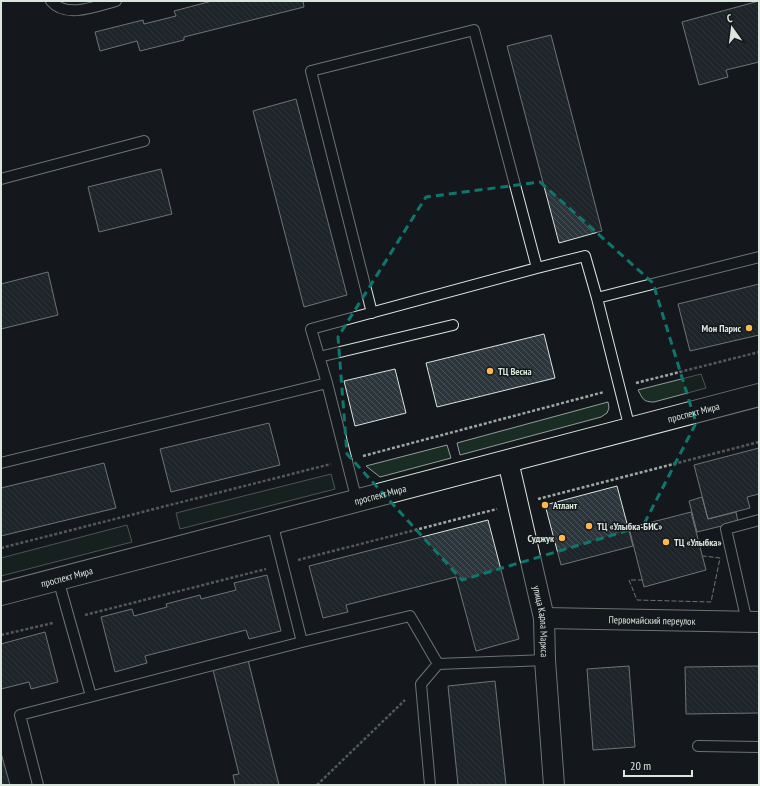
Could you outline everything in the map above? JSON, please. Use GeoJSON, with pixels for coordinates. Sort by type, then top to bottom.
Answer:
{"type":"FeatureCollection","features":[{"type":"Feature","properties":{"kind":"main road","name":"проспект Мира"},"geometry":{"type":"LineString","coordinates":[[1,594],[759,395]]}},
{"type":"Feature","properties":{"kind":"street","name":"улица Карла Маркса"},"geometry":{"type":"LineString","coordinates":[[508,461],[544,618],[545,660],[554,785]]}},
{"type":"Feature","properties":{"kind":"street","name":"Первомайский переулок"},"geometry":{"type":"LineString","coordinates":[[544,618],[753,622]]}},
{"type":"Feature","properties":{"kind":"lane"},"geometry":{"type":"LineString","coordinates":[[51,1],[65,10],[75,11],[116,1]]}},
{"type":"Feature","properties":{"kind":"lane"},"geometry":{"type":"LineString","coordinates":[[372,313],[311,71],[474,30],[537,268]]}},
{"type":"Feature","properties":{"kind":"lane"},"geometry":{"type":"LineString","coordinates":[[1,179],[144,141]]}},
{"type":"Feature","properties":{"kind":"lane"},"geometry":{"type":"LineString","coordinates":[[357,501],[327,383],[311,329],[537,268],[585,256],[630,429]]}},
{"type":"Feature","properties":{"kind":"lane"},"geometry":{"type":"LineString","coordinates":[[597,298],[759,257]]}},
{"type":"Feature","properties":{"kind":"lane"},"geometry":{"type":"LineString","coordinates":[[319,357],[453,325]]}},
{"type":"Feature","properties":{"kind":"lane"},"geometry":{"type":"LineString","coordinates":[[1,463],[327,383]]}},
{"type":"Feature","properties":{"kind":"lane"},"geometry":{"type":"LineString","coordinates":[[753,622],[726,529],[759,520]]}},
{"type":"Feature","properties":{"kind":"lane"},"geometry":{"type":"LineString","coordinates":[[272,522],[302,642]]}},
{"type":"Feature","properties":{"kind":"lane"},"geometry":{"type":"LineString","coordinates":[[58,579],[91,696]]}},
{"type":"Feature","properties":{"kind":"lane"},"geometry":{"type":"LineString","coordinates":[[38,785],[20,715],[302,642],[410,616],[438,664]]}},
{"type":"Feature","properties":{"kind":"lane"},"geometry":{"type":"LineString","coordinates":[[430,785],[421,684],[438,664],[545,660]]}},
{"type":"Feature","properties":{"kind":"lane"},"geometry":{"type":"LineString","coordinates":[[698,746],[759,747]]}},
{"type":"Feature","properties":{"kind":"path"},"geometry":{"type":"LineString","coordinates":[[1,548],[759,352]]}},
{"type":"Feature","properties":{"kind":"path"},"geometry":{"type":"LineString","coordinates":[[1,636],[70,620],[759,442]]}},
{"type":"Feature","properties":{"kind":"path"},"geometry":{"type":"LineString","coordinates":[[317,785],[421,684]]}},
{"type":"Feature","properties":{"kind":"highlighted area"},"geometry":{"type":"Polygon","coordinates":[[[540,182],[653,283],[696,423],[643,526],[462,580],[347,454],[338,337],[426,197],[540,182]]]}},
{"type":"Feature","properties":{"kind":"green space"},"geometry":{"type":"Polygon","coordinates":[[[701,374],[706,388],[654,402],[644,399],[638,390],[701,374]]]}},
{"type":"Feature","properties":{"kind":"green space"},"geometry":{"type":"Polygon","coordinates":[[[608,402],[609,408],[607,413],[601,417],[460,455],[457,443],[608,402]]]}},
{"type":"Feature","properties":{"kind":"green space"},"geometry":{"type":"Polygon","coordinates":[[[447,445],[451,458],[380,477],[366,466],[447,445]]]}},
{"type":"Feature","properties":{"kind":"green space"},"geometry":{"type":"Polygon","coordinates":[[[331,474],[335,489],[180,529],[176,513],[331,474]]]}},
{"type":"Feature","properties":{"kind":"green space"},"geometry":{"type":"Polygon","coordinates":[[[127,525],[132,542],[1,576],[1,558],[127,525]]]}},
{"type":"Feature","properties":{"kind":"building"},"geometry":{"type":"Polygon","coordinates":[[[212,1],[303,1],[304,7],[184,37],[184,40],[140,51],[137,41],[100,51],[95,32],[143,20],[144,24],[176,16],[174,11],[212,1]]]}},
{"type":"Feature","properties":{"kind":"building"},"geometry":{"type":"Polygon","coordinates":[[[759,1],[759,62],[726,70],[728,77],[699,85],[682,22],[759,1]]]}},
{"type":"Feature","properties":{"kind":"building"},"geometry":{"type":"Polygon","coordinates":[[[551,35],[602,231],[559,243],[507,46],[551,35]]]}},
{"type":"Feature","properties":{"kind":"building"},"geometry":{"type":"Polygon","coordinates":[[[296,99],[347,295],[304,307],[253,111],[296,99]]]}},
{"type":"Feature","properties":{"kind":"building"},"geometry":{"type":"Polygon","coordinates":[[[161,169],[172,214],[99,232],[88,187],[161,169]]]}},
{"type":"Feature","properties":{"kind":"building"},"geometry":{"type":"Polygon","coordinates":[[[48,272],[58,315],[1,329],[1,284],[48,272]]]}},
{"type":"Feature","properties":{"kind":"building"},"geometry":{"type":"Polygon","coordinates":[[[759,284],[759,335],[690,351],[678,304],[759,284]]]}},
{"type":"Feature","properties":{"kind":"building","name":"ТЦ Весна"},"geometry":{"type":"Polygon","coordinates":[[[544,334],[555,378],[437,407],[426,363],[544,334]]]}},
{"type":"Feature","properties":{"kind":"building"},"geometry":{"type":"Polygon","coordinates":[[[395,369],[406,413],[355,426],[344,381],[395,369]]]}},
{"type":"Feature","properties":{"kind":"building"},"geometry":{"type":"Polygon","coordinates":[[[269,423],[280,465],[171,492],[160,449],[269,423]]]}},
{"type":"Feature","properties":{"kind":"building"},"geometry":{"type":"Polygon","coordinates":[[[759,448],[759,494],[747,497],[750,508],[708,519],[694,465],[759,448]]]}},
{"type":"Feature","properties":{"kind":"building"},"geometry":{"type":"Polygon","coordinates":[[[104,463],[116,508],[1,536],[1,488],[104,463]]]}},
{"type":"Feature","properties":{"kind":"building","name":"ТЦ «Улыбка-БИС»"},"geometry":{"type":"Polygon","coordinates":[[[617,486],[633,546],[561,565],[545,505],[617,486]]]}},
{"type":"Feature","properties":{"kind":"building"},"geometry":{"type":"Polygon","coordinates":[[[702,497],[708,519],[736,512],[738,522],[697,532],[689,501],[702,497]]]}},
{"type":"Feature","properties":{"kind":"building","name":"ТЦ «Улыбка»"},"geometry":{"type":"Polygon","coordinates":[[[691,512],[706,570],[644,587],[629,528],[691,512]]]}},
{"type":"Feature","properties":{"kind":"building"},"geometry":{"type":"Polygon","coordinates":[[[488,520],[519,639],[476,651],[456,577],[346,605],[348,612],[323,618],[309,566],[488,520]]]}},
{"type":"Feature","properties":{"kind":"building"},"geometry":{"type":"Polygon","coordinates":[[[267,575],[281,631],[249,639],[246,630],[145,656],[147,663],[115,672],[101,617],[132,609],[134,616],[167,607],[166,604],[200,595],[201,599],[236,590],[234,583],[267,575]]]}},
{"type":"Feature","properties":{"kind":"building"},"geometry":{"type":"Polygon","coordinates":[[[45,632],[58,682],[31,689],[29,682],[1,689],[1,644],[45,632]]]}},
{"type":"Feature","properties":{"kind":"building"},"geometry":{"type":"Polygon","coordinates":[[[248,660],[279,785],[235,785],[233,775],[239,774],[213,670],[248,660]]]}},
{"type":"Feature","properties":{"kind":"building"},"geometry":{"type":"Polygon","coordinates":[[[629,666],[635,747],[593,750],[587,669],[629,666]]]}},
{"type":"Feature","properties":{"kind":"building"},"geometry":{"type":"Polygon","coordinates":[[[759,666],[759,713],[686,714],[685,667],[759,666]]]}},
{"type":"Feature","properties":{"kind":"building"},"geometry":{"type":"Polygon","coordinates":[[[495,681],[506,785],[458,785],[448,686],[495,681]]]}},
{"type":"Feature","properties":{"kind":"building"},"geometry":{"type":"Polygon","coordinates":[[[1,753],[10,785],[1,785],[1,753]]]}},
{"type":"Feature","properties":{"kind":"fence"},"geometry":{"type":"LineString","coordinates":[[643,580],[629,580],[637,600],[711,602],[720,558],[703,556]]}},
{"type":"Feature","properties":{"kind":"place","name":"Мон Парис"},"geometry":{"type":"Point","coordinates":[749,328]}},
{"type":"Feature","properties":{"kind":"place","name":"ТЦ Весна"},"geometry":{"type":"Point","coordinates":[490,371]}},
{"type":"Feature","properties":{"kind":"place","name":"Атлант"},"geometry":{"type":"Point","coordinates":[545,505]}},
{"type":"Feature","properties":{"kind":"place","name":"ТЦ «Улыбка-БИС»"},"geometry":{"type":"Point","coordinates":[589,526]}},
{"type":"Feature","properties":{"kind":"place","name":"Суджук"},"geometry":{"type":"Point","coordinates":[562,538]}},
{"type":"Feature","properties":{"kind":"place","name":"ТЦ «Улыбка»"},"geometry":{"type":"Point","coordinates":[666,542]}}]}
